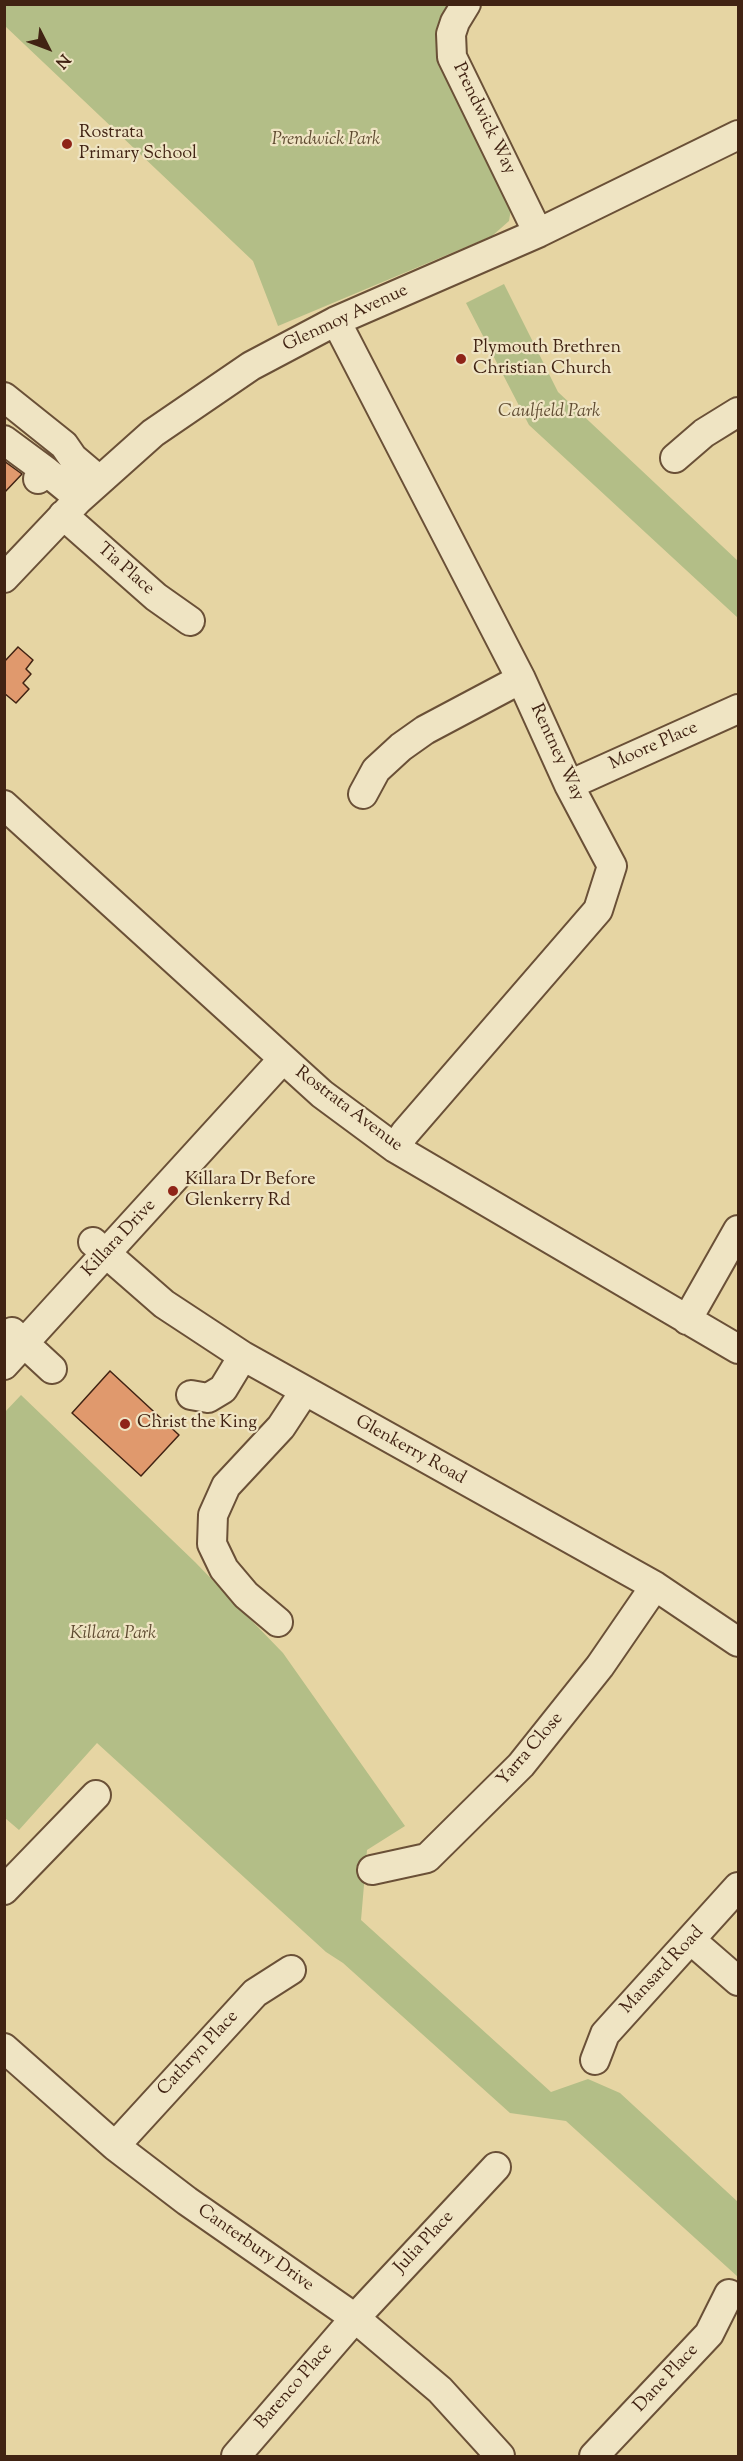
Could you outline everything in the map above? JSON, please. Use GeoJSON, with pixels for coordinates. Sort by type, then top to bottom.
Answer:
{"type":"FeatureCollection","features":[{"type":"Feature","properties":{"kind":"street","name":"Prendwick Way"},"geometry":{"type":"LineString","coordinates":[[466,4],[451,34],[452,57],[538,233]]}},
{"type":"Feature","properties":{"kind":"street","name":"Glenmoy Avenue"},"geometry":{"type":"LineString","coordinates":[[4,578],[80,498],[153,433],[207,394],[267,356],[336,321],[538,233],[738,135]]}},
{"type":"Feature","properties":{"kind":"street","name":"Rentney Way"},"geometry":{"type":"LineString","coordinates":[[336,321],[521,679],[569,785],[612,866],[598,910],[405,1132],[395,1148]]}},
{"type":"Feature","properties":{"kind":"street"},"geometry":{"type":"LineString","coordinates":[[4,397],[64,445],[73,458],[80,498]]}},
{"type":"Feature","properties":{"kind":"street"},"geometry":{"type":"LineString","coordinates":[[675,458],[704,433],[738,412]]}},
{"type":"Feature","properties":{"kind":"street"},"geometry":{"type":"LineString","coordinates":[[4,440],[42,475],[80,498]]}},
{"type":"Feature","properties":{"kind":"street","name":"Tia Place"},"geometry":{"type":"LineString","coordinates":[[80,498],[156,597],[190,621]]}},
{"type":"Feature","properties":{"kind":"street"},"geometry":{"type":"LineString","coordinates":[[363,794],[376,770],[401,747],[425,730],[521,679]]}},
{"type":"Feature","properties":{"kind":"street","name":"Moore Place"},"geometry":{"type":"LineString","coordinates":[[569,785],[738,709]]}},
{"type":"Feature","properties":{"kind":"street","name":"Rostrata Avenue"},"geometry":{"type":"LineString","coordinates":[[4,805],[322,1094],[395,1148],[738,1349]]}},
{"type":"Feature","properties":{"kind":"street","name":"Killara Drive"},"geometry":{"type":"LineString","coordinates":[[4,1365],[14,1338],[100,1248],[277,1053]]}},
{"type":"Feature","properties":{"kind":"street"},"geometry":{"type":"LineString","coordinates":[[687,1320],[738,1230]]}},
{"type":"Feature","properties":{"kind":"street","name":"Glenkerry Road"},"geometry":{"type":"LineString","coordinates":[[100,1248],[164,1304],[243,1356],[655,1586],[738,1642]]}},
{"type":"Feature","properties":{"kind":"street"},"geometry":{"type":"LineString","coordinates":[[14,1338],[52,1369]]}},
{"type":"Feature","properties":{"kind":"street"},"geometry":{"type":"LineString","coordinates":[[191,1395],[208,1398],[223,1389],[243,1356]]}},
{"type":"Feature","properties":{"kind":"street"},"geometry":{"type":"LineString","coordinates":[[278,1622],[246,1595],[224,1569],[212,1544],[213,1515],[226,1486],[281,1427],[304,1392]]}},
{"type":"Feature","properties":{"kind":"street","name":"Yarra Close"},"geometry":{"type":"LineString","coordinates":[[372,1870],[427,1858],[521,1765],[600,1666],[655,1586]]}},
{"type":"Feature","properties":{"kind":"street"},"geometry":{"type":"LineString","coordinates":[[4,1890],[96,1795]]}},
{"type":"Feature","properties":{"kind":"street","name":"Mansard Road"},"geometry":{"type":"LineString","coordinates":[[595,2060],[605,2034],[692,1941],[738,1887]]}},
{"type":"Feature","properties":{"kind":"street"},"geometry":{"type":"LineString","coordinates":[[692,1941],[738,1981]]}},
{"type":"Feature","properties":{"kind":"street","name":"Cathryn Place"},"geometry":{"type":"LineString","coordinates":[[115,2146],[255,1993],[291,1970]]}},
{"type":"Feature","properties":{"kind":"street","name":"Canterbury Drive"},"geometry":{"type":"LineString","coordinates":[[7,2054],[115,2146],[187,2201],[355,2318],[440,2390],[500,2457]]}},
{"type":"Feature","properties":{"kind":"street","name":"Julia Place"},"geometry":{"type":"LineString","coordinates":[[355,2318],[496,2167]]}},
{"type":"Feature","properties":{"kind":"street","name":"Dane Place"},"geometry":{"type":"LineString","coordinates":[[594,2457],[709,2334],[729,2294]]}},
{"type":"Feature","properties":{"kind":"street","name":"Barenco Place"},"geometry":{"type":"LineString","coordinates":[[236,2457],[355,2318]]}},
{"type":"Feature","properties":{"kind":"green space","name":"Prendwick Park"},"geometry":{"type":"Polygon","coordinates":[[[4,5],[451,5],[438,36],[437,54],[511,209],[509,221],[492,236],[278,326],[253,261],[5,26],[4,5]]]}},
{"type":"Feature","properties":{"kind":"green space","name":"Caulfield Park"},"geometry":{"type":"Polygon","coordinates":[[[504,284],[558,392],[738,561],[738,618],[529,425],[466,303],[504,284]]]}},
{"type":"Feature","properties":{"kind":"green space","name":"Killara Park"},"geometry":{"type":"Polygon","coordinates":[[[21,1395],[195,1562],[283,1653],[405,1826],[367,1850],[361,1920],[551,2092],[588,2079],[620,2093],[738,2202],[738,2277],[566,2121],[510,2113],[343,1963],[326,1952],[97,1743],[19,1830],[5,1818],[4,1413],[21,1395]]]}},
{"type":"Feature","properties":{"kind":"building"},"geometry":{"type":"Polygon","coordinates":[[[4,461],[22,474],[4,493],[4,461]]]}},
{"type":"Feature","properties":{"kind":"building"},"geometry":{"type":"Polygon","coordinates":[[[18,647],[33,660],[26,669],[31,674],[23,683],[29,689],[16,703],[4,693],[4,662],[18,647]]]}},
{"type":"Feature","properties":{"kind":"building","name":"Christ the King"},"geometry":{"type":"Polygon","coordinates":[[[110,1371],[179,1435],[141,1476],[72,1413],[110,1371]]]}},
{"type":"Feature","properties":{"kind":"place","name":"Rostrata Primary School"},"geometry":{"type":"Point","coordinates":[67,144]}},
{"type":"Feature","properties":{"kind":"place","name":"Plymouth Brethren Christian Church"},"geometry":{"type":"Point","coordinates":[461,359]}},
{"type":"Feature","properties":{"kind":"place","name":"Killara Dr Before Glenkerry Rd"},"geometry":{"type":"Point","coordinates":[173,1191]}},
{"type":"Feature","properties":{"kind":"place","name":"Christ the King"},"geometry":{"type":"Point","coordinates":[125,1424]}}]}
